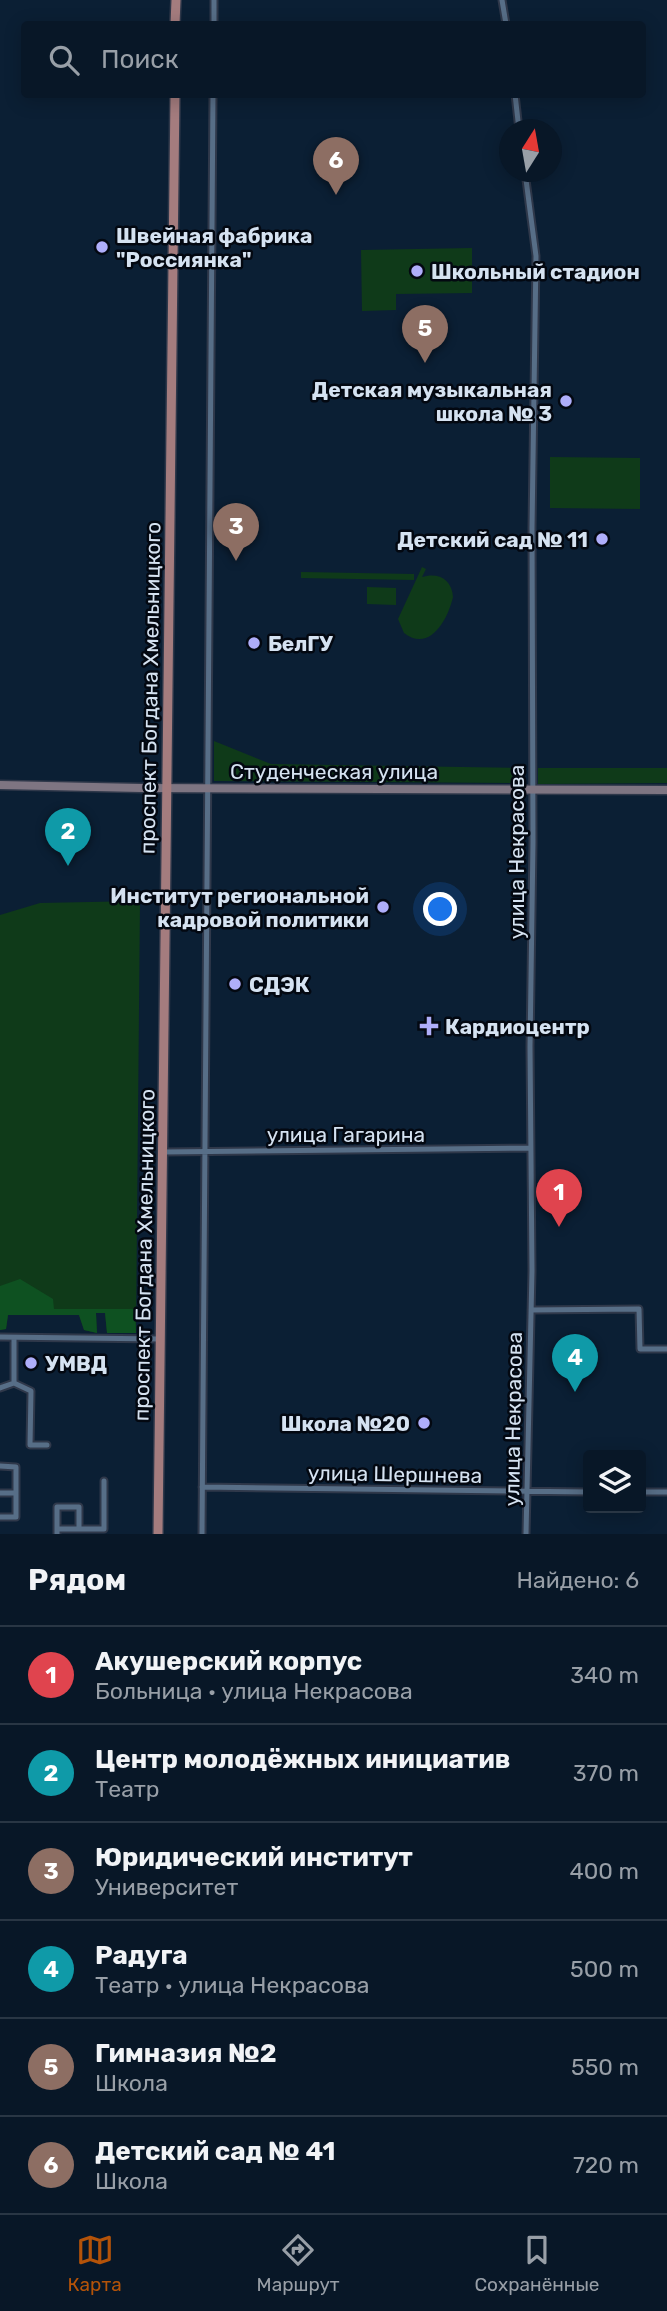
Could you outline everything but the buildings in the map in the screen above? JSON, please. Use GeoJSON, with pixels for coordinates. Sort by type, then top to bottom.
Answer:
{"type":"FeatureCollection","features":[{"type":"Feature","properties":{"kind":"main road"},"geometry":{"type":"LineString","coordinates":[[176,0],[176,21]]}},
{"type":"Feature","properties":{"kind":"main road","name":"проспект Богдана Хмельницкого"},"geometry":{"type":"LineString","coordinates":[[158,1534],[175,98]]}},
{"type":"Feature","properties":{"kind":"main road","name":"Студенческая улица"},"geometry":{"type":"LineString","coordinates":[[0,785],[667,790]]}},
{"type":"Feature","properties":{"kind":"street"},"geometry":{"type":"LineString","coordinates":[[214,0],[214,21]]}},
{"type":"Feature","properties":{"kind":"street"},"geometry":{"type":"LineString","coordinates":[[502,0],[506,21]]}},
{"type":"Feature","properties":{"kind":"street"},"geometry":{"type":"LineString","coordinates":[[202,1534],[213,98]]}},
{"type":"Feature","properties":{"kind":"street"},"geometry":{"type":"LineString","coordinates":[[515,98],[517,119]]}},
{"type":"Feature","properties":{"kind":"street","name":"улица Некрасова"},"geometry":{"type":"LineString","coordinates":[[526,182],[536,256],[532,528],[531,1310],[526,1534]]}},
{"type":"Feature","properties":{"kind":"street","name":"улица Гагарина"},"geometry":{"type":"LineString","coordinates":[[163,1152],[530,1148]]}},
{"type":"Feature","properties":{"kind":"street"},"geometry":{"type":"LineString","coordinates":[[531,1310],[639,1309],[640,1349],[667,1349]]}},
{"type":"Feature","properties":{"kind":"street"},"geometry":{"type":"LineString","coordinates":[[0,1337],[160,1339]]}},
{"type":"Feature","properties":{"kind":"street"},"geometry":{"type":"LineString","coordinates":[[14,1338],[14,1383]]}},
{"type":"Feature","properties":{"kind":"street"},"geometry":{"type":"LineString","coordinates":[[0,1388],[14,1383],[30,1391],[30,1445],[47,1445]]}},
{"type":"Feature","properties":{"kind":"street"},"geometry":{"type":"LineString","coordinates":[[0,1466],[16,1467],[16,1517],[0,1517]]}},
{"type":"Feature","properties":{"kind":"street"},"geometry":{"type":"LineString","coordinates":[[79,1529],[79,1507],[57,1507],[57,1531],[104,1530],[104,1481]]}},
{"type":"Feature","properties":{"kind":"street","name":"улица Шершнева"},"geometry":{"type":"LineString","coordinates":[[202,1487],[583,1492]]}},
{"type":"Feature","properties":{"kind":"street"},"geometry":{"type":"LineString","coordinates":[[646,1492],[667,1493]]}},
{"type":"Feature","properties":{"kind":"street"},"geometry":{"type":"LineString","coordinates":[[0,1493],[16,1493]]}},
{"type":"Feature","properties":{"kind":"green space","name":"Школьный стадион"},"geometry":{"type":"Polygon","coordinates":[[[472,248],[472,293],[396,294],[396,310],[362,311],[361,250],[472,248]]]}},
{"type":"Feature","properties":{"kind":"green space"},"geometry":{"type":"Polygon","coordinates":[[[550,457],[640,458],[640,509],[550,508],[550,457]]]}},
{"type":"Feature","properties":{"kind":"green space"},"geometry":{"type":"Polygon","coordinates":[[[422,567],[426,569],[422,577],[433,575],[447,581],[453,597],[442,623],[430,636],[422,639],[404,633],[398,619],[422,567]]]}},
{"type":"Feature","properties":{"kind":"green space"},"geometry":{"type":"Polygon","coordinates":[[[301,572],[414,574],[414,580],[301,578],[301,572]]]}},
{"type":"Feature","properties":{"kind":"green space"},"geometry":{"type":"Polygon","coordinates":[[[367,587],[396,588],[396,605],[367,604],[367,587]]]}},
{"type":"Feature","properties":{"kind":"green space"},"geometry":{"type":"Polygon","coordinates":[[[214,741],[271,764],[523,768],[523,783],[214,781],[214,741]]]}},
{"type":"Feature","properties":{"kind":"green space"},"geometry":{"type":"Polygon","coordinates":[[[538,768],[667,768],[667,783],[538,784],[538,768]]]}},
{"type":"Feature","properties":{"kind":"green space"},"geometry":{"type":"Polygon","coordinates":[[[140,901],[136,1333],[107,1333],[105,1313],[96,1313],[97,1333],[84,1330],[79,1315],[8,1315],[6,1329],[0,1330],[0,915],[40,903],[140,901]]]}},
{"type":"Feature","properties":{"kind":"green space"},"geometry":{"type":"Polygon","coordinates":[[[20,1279],[53,1299],[54,1309],[135,1309],[136,1333],[107,1333],[105,1313],[96,1313],[97,1333],[84,1330],[79,1315],[8,1315],[6,1329],[0,1330],[0,1286],[20,1279]]]}},
{"type":"Feature","properties":{"kind":"place","name":"Детский сад № 41"},"geometry":{"type":"Point","coordinates":[336,195]}},
{"type":"Feature","properties":{"kind":"place","name":"Швейная фабрика \"Россиянка\""},"geometry":{"type":"Point","coordinates":[102,247]}},
{"type":"Feature","properties":{"kind":"place","name":"Школьный стадион"},"geometry":{"type":"Point","coordinates":[417,271]}},
{"type":"Feature","properties":{"kind":"place","name":"Гимназия №2"},"geometry":{"type":"Point","coordinates":[425,363]}},
{"type":"Feature","properties":{"kind":"place","name":"Детская музыкальная школа № 3"},"geometry":{"type":"Point","coordinates":[566,401]}},
{"type":"Feature","properties":{"kind":"place","name":"Детский сад № 11"},"geometry":{"type":"Point","coordinates":[602,539]}},
{"type":"Feature","properties":{"kind":"place","name":"Юридический институт"},"geometry":{"type":"Point","coordinates":[236,561]}},
{"type":"Feature","properties":{"kind":"place","name":"БелГУ"},"geometry":{"type":"Point","coordinates":[254,643]}},
{"type":"Feature","properties":{"kind":"place","name":"Центр молодёжных инициатив"},"geometry":{"type":"Point","coordinates":[68,866]}},
{"type":"Feature","properties":{"kind":"place","name":"Институт региональной кадровой политики"},"geometry":{"type":"Point","coordinates":[383,907]}},
{"type":"Feature","properties":{"kind":"place","name":"СДЭК"},"geometry":{"type":"Point","coordinates":[235,984]}},
{"type":"Feature","properties":{"kind":"place","name":"Кардиоцентр"},"geometry":{"type":"Point","coordinates":[429,1026]}},
{"type":"Feature","properties":{"kind":"place","name":"Акушерский корпус"},"geometry":{"type":"Point","coordinates":[559,1227]}},
{"type":"Feature","properties":{"kind":"place","name":"УМВД"},"geometry":{"type":"Point","coordinates":[31,1363]}},
{"type":"Feature","properties":{"kind":"place","name":"Радуга"},"geometry":{"type":"Point","coordinates":[575,1392]}},
{"type":"Feature","properties":{"kind":"place","name":"Школа №20"},"geometry":{"type":"Point","coordinates":[424,1423]}}]}
